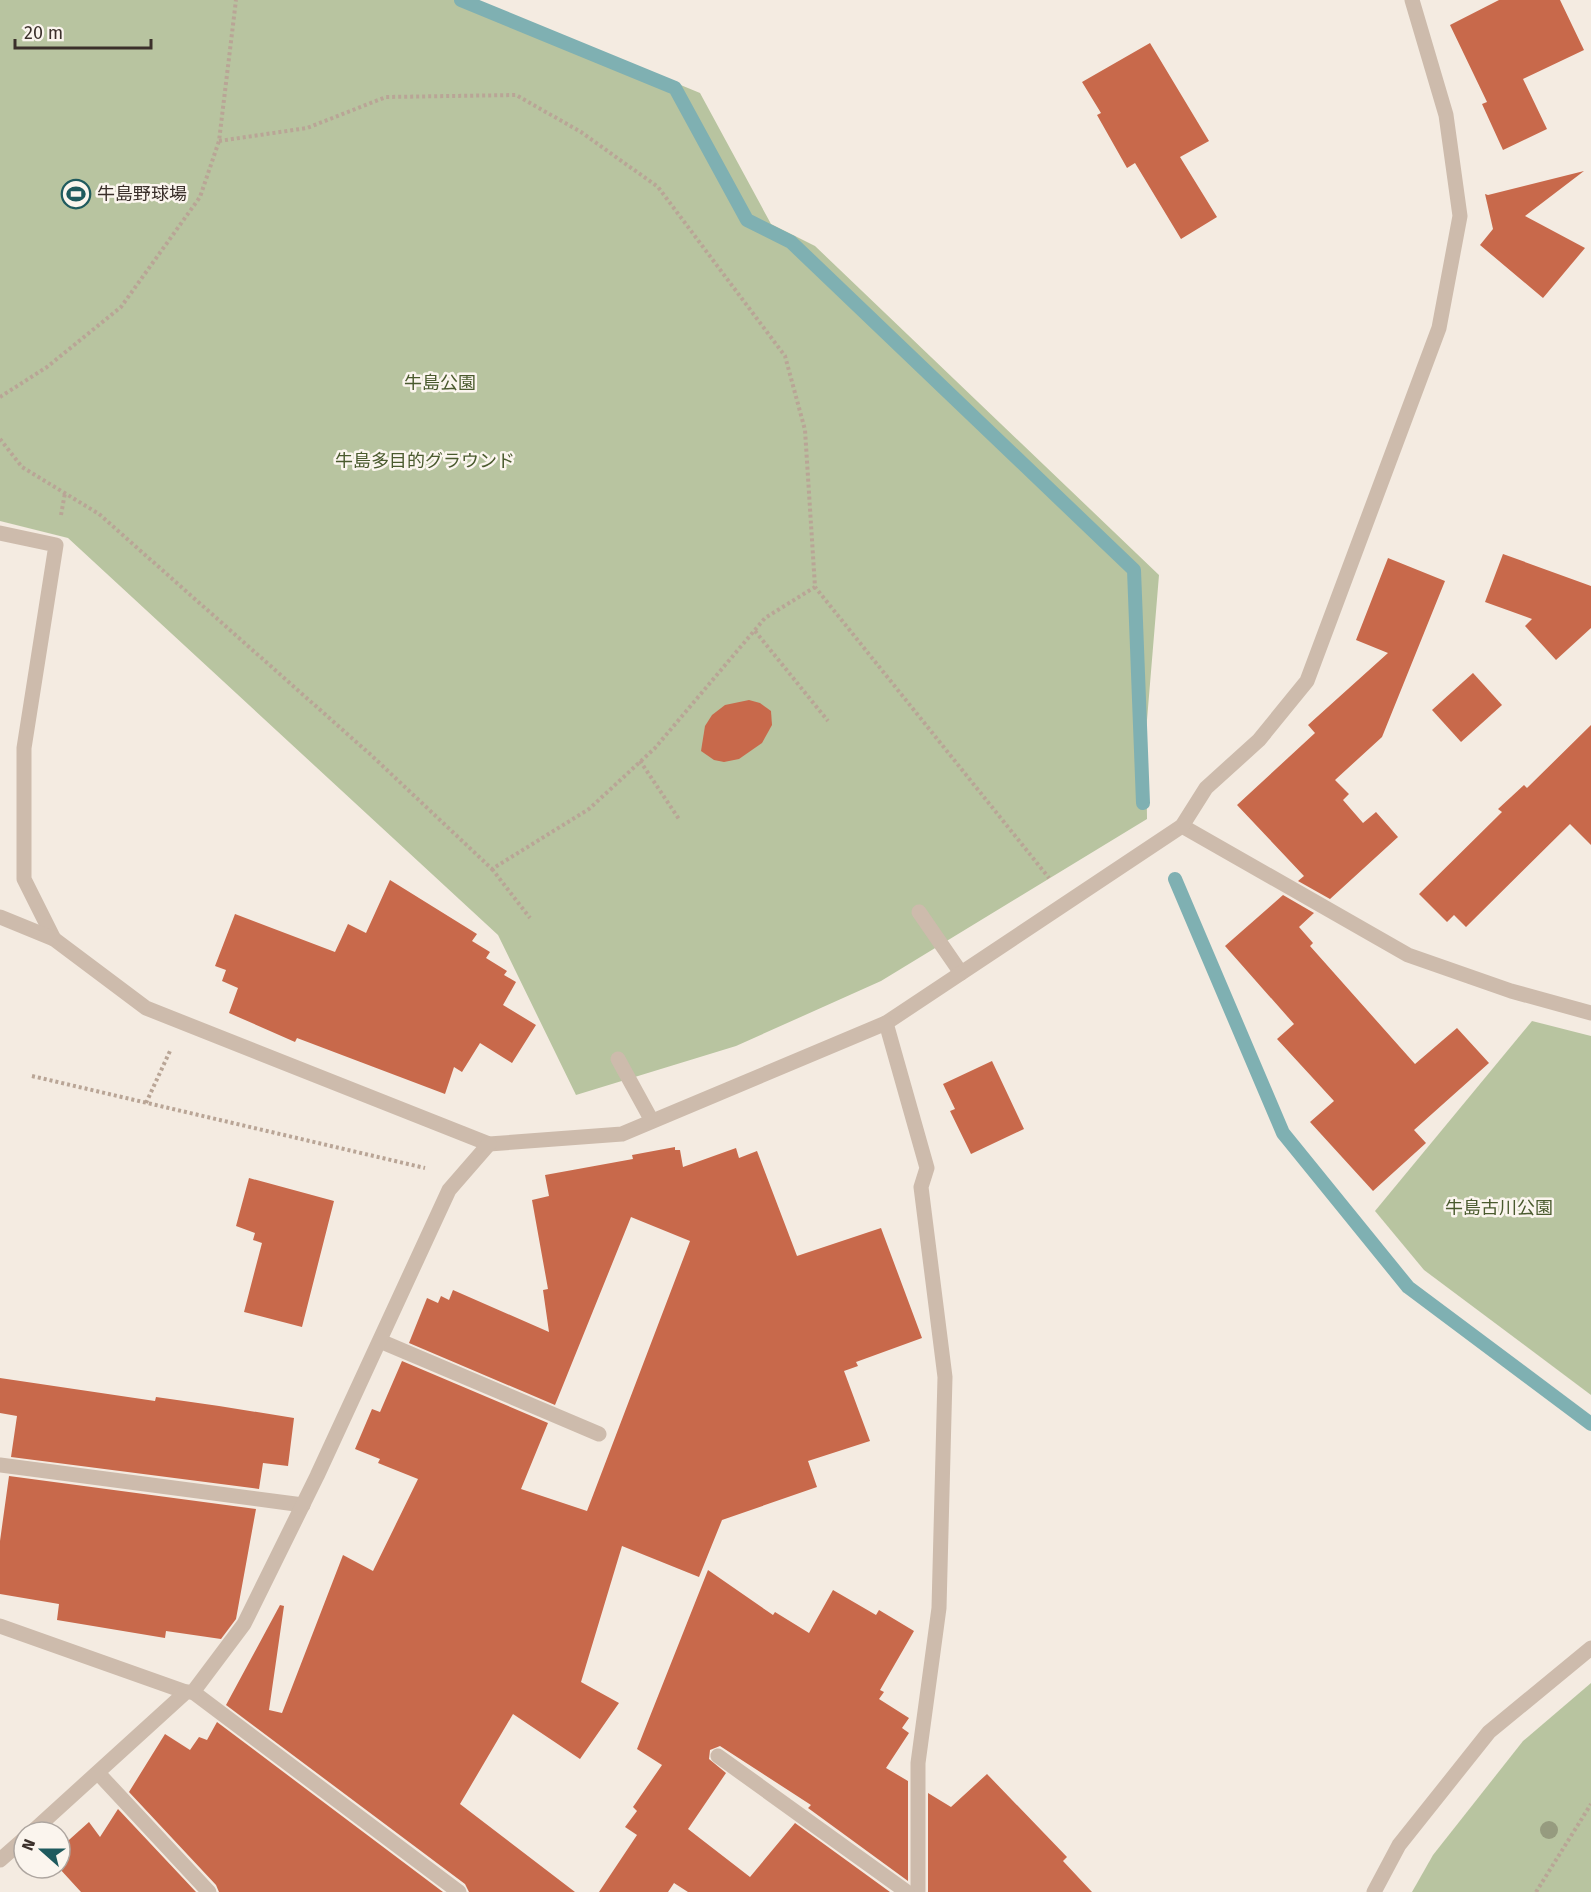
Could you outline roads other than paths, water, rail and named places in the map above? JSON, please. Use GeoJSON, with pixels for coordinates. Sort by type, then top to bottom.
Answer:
{"type":"FeatureCollection","features":[{"type":"Feature","properties":{"kind":"street"},"geometry":{"type":"LineString","coordinates":[[0,917],[54,939],[146,1008],[489,1144],[622,1134],[886,1023],[1182,826],[1206,788],[1259,740],[1307,681],[1439,328],[1460,216],[1446,115],[1412,0]]}},
{"type":"Feature","properties":{"kind":"street"},"geometry":{"type":"LineString","coordinates":[[0,532],[56,545],[24,748],[24,879],[54,939]]}},
{"type":"Feature","properties":{"kind":"street"},"geometry":{"type":"LineString","coordinates":[[1182,826],[1408,955],[1511,991],[1591,1013]]}},
{"type":"Feature","properties":{"kind":"street"},"geometry":{"type":"LineString","coordinates":[[919,912],[961,973]]}},
{"type":"Feature","properties":{"kind":"street"},"geometry":{"type":"LineString","coordinates":[[886,1023],[927,1168],[921,1187],[945,1377],[939,1608],[918,1763],[918,1892]]}},
{"type":"Feature","properties":{"kind":"street"},"geometry":{"type":"LineString","coordinates":[[618,1059],[652,1121]]}},
{"type":"Feature","properties":{"kind":"street"},"geometry":{"type":"LineString","coordinates":[[45,1820],[190,1692],[244,1624],[303,1505],[449,1190],[489,1144]]}},
{"type":"Feature","properties":{"kind":"street"},"geometry":{"type":"LineString","coordinates":[[380,1341],[598,1434]]}},
{"type":"Feature","properties":{"kind":"street"},"geometry":{"type":"LineString","coordinates":[[0,1465],[303,1505]]}},
{"type":"Feature","properties":{"kind":"street"},"geometry":{"type":"LineString","coordinates":[[0,1626],[190,1692],[459,1892]]}},
{"type":"Feature","properties":{"kind":"street"},"geometry":{"type":"LineString","coordinates":[[1374,1892],[1399,1845],[1489,1732],[1591,1648]]}},
{"type":"Feature","properties":{"kind":"street"},"geometry":{"type":"LineString","coordinates":[[718,1756],[907,1892]]}},
{"type":"Feature","properties":{"kind":"street"},"geometry":{"type":"LineString","coordinates":[[98,1773],[210,1892]]}},
{"type":"Feature","properties":{"kind":"street"},"geometry":{"type":"LineString","coordinates":[[0,1860],[12,1850]]}},
{"type":"Feature","properties":{"kind":"waterway"},"geometry":{"type":"LineString","coordinates":[[461,0],[675,88],[747,220],[791,242],[1134,570],[1143,803]]}},
{"type":"Feature","properties":{"kind":"waterway"},"geometry":{"type":"LineString","coordinates":[[1175,879],[1283,1133],[1408,1287],[1591,1424]]}},
{"type":"Feature","properties":{"kind":"place","name":"牛島野球場"},"geometry":{"type":"Point","coordinates":[76,194]}},
{"type":"Feature","properties":{"kind":"park label","name":"牛島公園"},"geometry":{"type":"Point","coordinates":[440,383]}},
{"type":"Feature","properties":{"kind":"park label","name":"牛島多目的グラウンド"},"geometry":{"type":"Point","coordinates":[425,461]}},
{"type":"Feature","properties":{"kind":"park label","name":"牛島古川公園"},"geometry":{"type":"Point","coordinates":[1499,1208]}}]}
